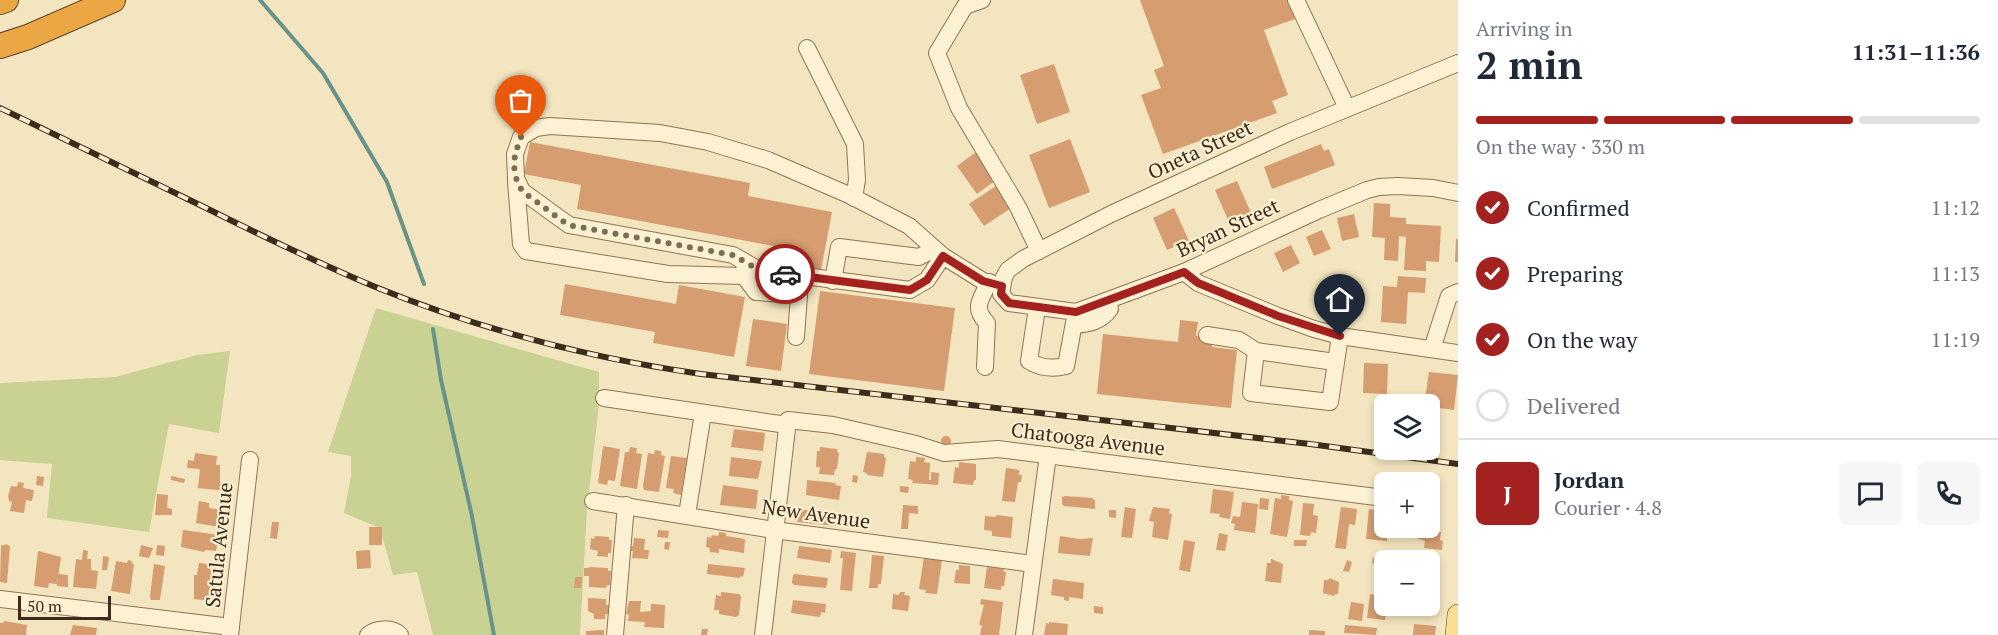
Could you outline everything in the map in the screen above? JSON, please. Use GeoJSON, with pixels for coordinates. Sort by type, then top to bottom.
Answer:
{"type":"FeatureCollection","features":[{"type":"Feature","properties":{"kind":"highway"},"geometry":{"type":"LineString","coordinates":[[0,2],[6,0]]}},
{"type":"Feature","properties":{"kind":"highway"},"geometry":{"type":"LineString","coordinates":[[0,47],[114,0]]}},
{"type":"Feature","properties":{"kind":"street"},"geometry":{"type":"LineString","coordinates":[[982,0],[965,6],[937,53],[959,108],[1018,207],[1039,251]]}},
{"type":"Feature","properties":{"kind":"street"},"geometry":{"type":"LineString","coordinates":[[1296,0],[1347,108]]}},
{"type":"Feature","properties":{"kind":"street"},"geometry":{"type":"LineString","coordinates":[[807,48],[855,144],[857,180],[854,198]]}},
{"type":"Feature","properties":{"kind":"street","name":"Oneta Street"},"geometry":{"type":"LineString","coordinates":[[985,367],[987,323],[979,316],[978,307],[1008,270],[1039,251],[1111,214],[1290,132],[1458,63]]}},
{"type":"Feature","properties":{"kind":"street"},"geometry":{"type":"LineString","coordinates":[[939,253],[927,280],[910,290],[745,269],[690,275],[668,274],[526,251],[521,244],[515,154],[521,137],[536,128],[571,126],[660,133],[708,142],[775,162],[854,198],[909,226],[939,253],[983,281],[995,284]]}},
{"type":"Feature","properties":{"kind":"street"},"geometry":{"type":"LineString","coordinates":[[516,178],[522,191],[568,225],[733,255],[745,269],[756,292],[799,295]]}},
{"type":"Feature","properties":{"kind":"street","name":"Bryan Street"},"geometry":{"type":"LineString","coordinates":[[995,284],[1009,303],[1075,319],[1108,301],[1184,272],[1367,190],[1398,186],[1433,188],[1458,193]]}},
{"type":"Feature","properties":{"kind":"street"},"geometry":{"type":"LineString","coordinates":[[833,281],[839,247],[919,257],[939,253]]}},
{"type":"Feature","properties":{"kind":"street"},"geometry":{"type":"LineString","coordinates":[[690,275],[692,248]]}},
{"type":"Feature","properties":{"kind":"street"},"geometry":{"type":"LineString","coordinates":[[1184,272],[1198,283],[1278,316],[1340,336],[1458,352]]}},
{"type":"Feature","properties":{"kind":"street"},"geometry":{"type":"LineString","coordinates":[[796,337],[801,276]]}},
{"type":"Feature","properties":{"kind":"street"},"geometry":{"type":"LineString","coordinates":[[1432,349],[1449,296],[1458,292]]}},
{"type":"Feature","properties":{"kind":"street"},"geometry":{"type":"LineString","coordinates":[[1037,308],[1029,361],[1036,365],[1056,368],[1066,366],[1075,319]]}},
{"type":"Feature","properties":{"kind":"street"},"geometry":{"type":"LineString","coordinates":[[1207,335],[1239,340],[1256,351],[1335,362]]}},
{"type":"Feature","properties":{"kind":"street"},"geometry":{"type":"LineString","coordinates":[[1256,351],[1251,393],[1330,402],[1340,336]]}},
{"type":"Feature","properties":{"kind":"street","name":"Chatooga Avenue"},"geometry":{"type":"LineString","coordinates":[[604,398],[787,423],[833,425],[916,444],[944,453],[998,449],[1374,497]]}},
{"type":"Feature","properties":{"kind":"street"},"geometry":{"type":"LineString","coordinates":[[687,515],[702,412]]}},
{"type":"Feature","properties":{"kind":"street"},"geometry":{"type":"LineString","coordinates":[[763,635],[787,423]]}},
{"type":"Feature","properties":{"kind":"street"},"geometry":{"type":"LineString","coordinates":[[1024,635],[1048,455]]}},
{"type":"Feature","properties":{"kind":"street","name":"Satula Avenue"},"geometry":{"type":"LineString","coordinates":[[230,631],[250,460]]}},
{"type":"Feature","properties":{"kind":"street","name":"New Avenue"},"geometry":{"type":"LineString","coordinates":[[593,501],[774,530],[1033,564]]}},
{"type":"Feature","properties":{"kind":"street"},"geometry":{"type":"LineString","coordinates":[[615,635],[626,506]]}},
{"type":"Feature","properties":{"kind":"street"},"geometry":{"type":"LineString","coordinates":[[0,599],[230,631]]}},
{"type":"Feature","properties":{"kind":"street"},"geometry":{"type":"LineString","coordinates":[[368,635],[373,631],[393,630],[400,635]]}},
{"type":"Feature","properties":{"kind":"green space"},"geometry":{"type":"Polygon","coordinates":[[[376,308],[599,372],[599,405],[587,509],[580,635],[433,635],[417,572],[393,575],[380,528],[344,513],[351,476],[351,456],[328,452],[376,308]]]}},
{"type":"Feature","properties":{"kind":"green space"},"geometry":{"type":"Polygon","coordinates":[[[230,351],[219,433],[169,424],[149,532],[47,518],[52,464],[0,460],[0,383],[115,377],[197,355],[230,351]]]}},
{"type":"Feature","properties":{"kind":"building"},"geometry":{"type":"Polygon","coordinates":[[[1140,0],[1289,0],[1295,19],[1264,30],[1288,95],[1272,101],[1277,113],[1163,154],[1141,95],[1161,88],[1154,70],[1164,66],[1140,0]]]}},
{"type":"Feature","properties":{"kind":"building"},"geometry":{"type":"Polygon","coordinates":[[[1054,64],[1070,112],[1037,124],[1020,75],[1054,64]]]}},
{"type":"Feature","properties":{"kind":"building"},"geometry":{"type":"Polygon","coordinates":[[[1070,139],[1090,192],[1049,208],[1029,155],[1070,139]]]}},
{"type":"Feature","properties":{"kind":"building"},"geometry":{"type":"Polygon","coordinates":[[[530,142],[750,183],[748,196],[832,212],[821,270],[777,262],[779,247],[577,209],[581,185],[524,174],[530,142]]]}},
{"type":"Feature","properties":{"kind":"building"},"geometry":{"type":"Polygon","coordinates":[[[1321,144],[1324,151],[1329,149],[1335,165],[1272,189],[1264,167],[1321,144]]]}},
{"type":"Feature","properties":{"kind":"building"},"geometry":{"type":"Polygon","coordinates":[[[976,152],[996,180],[977,194],[957,166],[976,152]]]}},
{"type":"Feature","properties":{"kind":"building"},"geometry":{"type":"Polygon","coordinates":[[[1237,181],[1251,213],[1229,222],[1215,190],[1237,181]]]}},
{"type":"Feature","properties":{"kind":"building"},"geometry":{"type":"Polygon","coordinates":[[[999,184],[1014,206],[984,226],[969,204],[999,184]]]}},
{"type":"Feature","properties":{"kind":"building"},"geometry":{"type":"Polygon","coordinates":[[[1374,203],[1390,204],[1390,217],[1406,218],[1406,224],[1441,226],[1439,262],[1426,261],[1426,271],[1404,270],[1406,237],[1399,236],[1398,261],[1384,260],[1385,238],[1372,237],[1374,203]]]}},
{"type":"Feature","properties":{"kind":"building"},"geometry":{"type":"Polygon","coordinates":[[[1174,208],[1189,241],[1167,250],[1153,218],[1174,208]]]}},
{"type":"Feature","properties":{"kind":"building"},"geometry":{"type":"Polygon","coordinates":[[[1354,214],[1359,237],[1342,241],[1337,218],[1354,214]]]}},
{"type":"Feature","properties":{"kind":"building"},"geometry":{"type":"Polygon","coordinates":[[[1322,230],[1331,249],[1314,256],[1306,237],[1322,230]]]}},
{"type":"Feature","properties":{"kind":"building"},"geometry":{"type":"Polygon","coordinates":[[[1456,239],[1458,239],[1458,262],[1455,262],[1456,239]]]}},
{"type":"Feature","properties":{"kind":"building"},"geometry":{"type":"Polygon","coordinates":[[[1291,245],[1300,263],[1283,272],[1274,253],[1291,245]]]}},
{"type":"Feature","properties":{"kind":"building"},"geometry":{"type":"Polygon","coordinates":[[[1398,276],[1426,278],[1425,293],[1408,292],[1406,324],[1381,322],[1383,286],[1397,287],[1398,276]]]}},
{"type":"Feature","properties":{"kind":"building"},"geometry":{"type":"Polygon","coordinates":[[[565,284],[676,304],[679,285],[745,297],[734,357],[653,343],[655,332],[560,315],[565,284]]]}},
{"type":"Feature","properties":{"kind":"building"},"geometry":{"type":"Polygon","coordinates":[[[820,291],[955,308],[944,391],[809,374],[820,291]]]}},
{"type":"Feature","properties":{"kind":"building"},"geometry":{"type":"Polygon","coordinates":[[[753,319],[787,324],[781,371],[746,366],[753,319]]]}},
{"type":"Feature","properties":{"kind":"building"},"geometry":{"type":"Polygon","coordinates":[[[1180,320],[1198,322],[1196,336],[1213,338],[1212,347],[1237,350],[1231,408],[1097,394],[1103,334],[1178,342],[1180,320]]]}},
{"type":"Feature","properties":{"kind":"building"},"geometry":{"type":"Polygon","coordinates":[[[1364,363],[1388,364],[1387,394],[1363,393],[1364,363]]]}},
{"type":"Feature","properties":{"kind":"building"},"geometry":{"type":"Polygon","coordinates":[[[1429,372],[1458,375],[1454,410],[1440,408],[1440,394],[1426,394],[1429,372]]]}},
{"type":"Feature","properties":{"kind":"building"},"geometry":{"type":"Polygon","coordinates":[[[734,429],[765,433],[763,451],[731,447],[734,429]]]}},
{"type":"Feature","properties":{"kind":"building"},"geometry":{"type":"Polygon","coordinates":[[[946,436],[950,437],[950,445],[946,446],[942,445],[941,441],[942,437],[946,436]]]}},
{"type":"Feature","properties":{"kind":"building"},"geometry":{"type":"Polygon","coordinates":[[[603,446],[620,449],[615,481],[608,480],[607,485],[598,483],[603,446]]]}},
{"type":"Feature","properties":{"kind":"building"},"geometry":{"type":"Polygon","coordinates":[[[630,447],[637,448],[636,453],[642,454],[637,489],[620,486],[625,452],[629,452],[630,447]]]}},
{"type":"Feature","properties":{"kind":"building"},"geometry":{"type":"Polygon","coordinates":[[[820,447],[837,449],[839,453],[834,475],[819,474],[820,467],[816,467],[817,451],[820,451],[820,447]]]}},
{"type":"Feature","properties":{"kind":"building"},"geometry":{"type":"Polygon","coordinates":[[[655,450],[661,451],[661,455],[665,456],[659,492],[644,490],[643,486],[648,453],[654,454],[655,450]]]}},
{"type":"Feature","properties":{"kind":"building"},"geometry":{"type":"Polygon","coordinates":[[[867,452],[884,454],[886,458],[883,477],[867,475],[863,472],[867,452]]]}},
{"type":"Feature","properties":{"kind":"building"},"geometry":{"type":"Polygon","coordinates":[[[195,453],[217,456],[216,465],[220,465],[220,483],[228,484],[227,491],[198,488],[200,469],[187,468],[188,460],[194,461],[195,453]]]}},
{"type":"Feature","properties":{"kind":"building"},"geometry":{"type":"Polygon","coordinates":[[[671,456],[687,458],[681,495],[673,493],[674,489],[666,488],[671,456]]]}},
{"type":"Feature","properties":{"kind":"building"},"geometry":{"type":"Polygon","coordinates":[[[731,457],[762,461],[758,479],[729,476],[731,457]]]}},
{"type":"Feature","properties":{"kind":"building"},"geometry":{"type":"Polygon","coordinates":[[[916,457],[925,458],[924,462],[930,463],[929,480],[931,480],[931,472],[939,473],[938,485],[912,483],[913,480],[908,479],[910,461],[916,462],[916,457]]]}},
{"type":"Feature","properties":{"kind":"building"},"geometry":{"type":"Polygon","coordinates":[[[959,462],[976,464],[976,480],[973,485],[953,483],[955,467],[959,468],[959,462]]]}},
{"type":"Feature","properties":{"kind":"building"},"geometry":{"type":"Polygon","coordinates":[[[1006,468],[1019,470],[1019,475],[1022,475],[1021,482],[1018,482],[1015,502],[1002,501],[1006,468]]]}},
{"type":"Feature","properties":{"kind":"building"},"geometry":{"type":"Polygon","coordinates":[[[853,475],[858,476],[857,483],[852,482],[853,475]]]}},
{"type":"Feature","properties":{"kind":"building"},"geometry":{"type":"Polygon","coordinates":[[[37,476],[44,477],[43,486],[36,485],[37,476]]]}},
{"type":"Feature","properties":{"kind":"building"},"geometry":{"type":"Polygon","coordinates":[[[171,476],[185,479],[184,483],[171,480],[171,476]]]}},
{"type":"Feature","properties":{"kind":"building"},"geometry":{"type":"Polygon","coordinates":[[[807,480],[836,483],[835,485],[841,486],[839,500],[806,495],[807,480]]]}},
{"type":"Feature","properties":{"kind":"building"},"geometry":{"type":"Polygon","coordinates":[[[18,482],[24,483],[23,488],[34,490],[32,501],[26,500],[24,513],[10,511],[12,502],[9,501],[8,496],[11,486],[17,487],[18,482]]]}},
{"type":"Feature","properties":{"kind":"building"},"geometry":{"type":"Polygon","coordinates":[[[723,485],[758,490],[756,509],[720,505],[723,485]]]}},
{"type":"Feature","properties":{"kind":"building"},"geometry":{"type":"Polygon","coordinates":[[[900,486],[909,487],[908,493],[900,492],[900,486]]]}},
{"type":"Feature","properties":{"kind":"building"},"geometry":{"type":"Polygon","coordinates":[[[1213,489],[1234,492],[1230,519],[1219,517],[1220,514],[1210,513],[1213,489]]]}},
{"type":"Feature","properties":{"kind":"building"},"geometry":{"type":"Polygon","coordinates":[[[157,494],[168,495],[167,508],[172,509],[172,515],[155,515],[157,494]]]}},
{"type":"Feature","properties":{"kind":"building"},"geometry":{"type":"Polygon","coordinates":[[[1281,495],[1289,496],[1289,500],[1293,501],[1287,537],[1270,534],[1275,498],[1281,499],[1281,495]]]}},
{"type":"Feature","properties":{"kind":"building"},"geometry":{"type":"Polygon","coordinates":[[[1062,497],[1092,498],[1095,500],[1095,509],[1064,506],[1062,497]]]}},
{"type":"Feature","properties":{"kind":"building"},"geometry":{"type":"Polygon","coordinates":[[[1260,498],[1269,499],[1268,510],[1259,509],[1260,498]]]}},
{"type":"Feature","properties":{"kind":"building"},"geometry":{"type":"Polygon","coordinates":[[[199,501],[209,503],[209,508],[228,511],[225,528],[196,523],[199,501]]]}},
{"type":"Feature","properties":{"kind":"building"},"geometry":{"type":"Polygon","coordinates":[[[1242,502],[1258,504],[1255,533],[1234,530],[1235,524],[1231,523],[1233,516],[1240,517],[1242,502]]]}},
{"type":"Feature","properties":{"kind":"building"},"geometry":{"type":"Polygon","coordinates":[[[1303,503],[1314,504],[1313,515],[1318,516],[1316,533],[1311,532],[1310,536],[1300,535],[1303,503]]]}},
{"type":"Feature","properties":{"kind":"building"},"geometry":{"type":"Polygon","coordinates":[[[903,505],[918,506],[918,514],[909,513],[908,529],[901,529],[903,505]]]}},
{"type":"Feature","properties":{"kind":"building"},"geometry":{"type":"Polygon","coordinates":[[[1125,507],[1136,509],[1132,538],[1121,537],[1125,507]]]}},
{"type":"Feature","properties":{"kind":"building"},"geometry":{"type":"Polygon","coordinates":[[[1153,507],[1170,509],[1169,514],[1172,514],[1168,540],[1152,537],[1154,522],[1149,521],[1153,507]]]}},
{"type":"Feature","properties":{"kind":"building"},"geometry":{"type":"Polygon","coordinates":[[[1341,507],[1357,509],[1355,525],[1349,524],[1346,549],[1335,548],[1341,507]]]}},
{"type":"Feature","properties":{"kind":"building"},"geometry":{"type":"Polygon","coordinates":[[[799,509],[836,515],[835,526],[797,522],[799,509]]]}},
{"type":"Feature","properties":{"kind":"building"},"geometry":{"type":"Polygon","coordinates":[[[1369,509],[1374,510],[1374,538],[1387,538],[1387,541],[1366,539],[1369,509]]]}},
{"type":"Feature","properties":{"kind":"building"},"geometry":{"type":"Polygon","coordinates":[[[1109,510],[1116,510],[1116,518],[1109,517],[1109,510]]]}},
{"type":"Feature","properties":{"kind":"building"},"geometry":{"type":"Polygon","coordinates":[[[996,515],[1013,517],[1011,538],[992,536],[992,531],[984,530],[985,516],[996,517],[996,515]]]}},
{"type":"Feature","properties":{"kind":"building"},"geometry":{"type":"Polygon","coordinates":[[[272,522],[279,522],[277,539],[270,538],[272,522]]]}},
{"type":"Feature","properties":{"kind":"building"},"geometry":{"type":"Polygon","coordinates":[[[369,527],[382,527],[382,545],[369,545],[369,527]]]}},
{"type":"Feature","properties":{"kind":"building"},"geometry":{"type":"Polygon","coordinates":[[[183,530],[219,535],[216,551],[205,550],[204,552],[181,547],[183,530]]]}},
{"type":"Feature","properties":{"kind":"building"},"geometry":{"type":"Polygon","coordinates":[[[658,530],[669,531],[668,538],[657,537],[658,530]]]}},
{"type":"Feature","properties":{"kind":"building"},"geometry":{"type":"Polygon","coordinates":[[[719,532],[726,533],[726,536],[745,539],[744,553],[719,549],[719,553],[710,552],[710,548],[706,547],[707,537],[718,536],[719,532]]]}},
{"type":"Feature","properties":{"kind":"building"},"geometry":{"type":"Polygon","coordinates":[[[1441,532],[1442,550],[1424,548],[1425,541],[1416,538],[1440,538],[1441,532]]]}},
{"type":"Feature","properties":{"kind":"building"},"geometry":{"type":"Polygon","coordinates":[[[1219,533],[1228,535],[1225,551],[1216,550],[1219,533]]]}},
{"type":"Feature","properties":{"kind":"building"},"geometry":{"type":"Polygon","coordinates":[[[595,536],[609,537],[609,540],[612,540],[611,553],[608,553],[608,557],[597,556],[598,551],[590,549],[591,538],[594,539],[595,536]]]}},
{"type":"Feature","properties":{"kind":"building"},"geometry":{"type":"Polygon","coordinates":[[[1060,536],[1079,539],[1093,538],[1090,556],[1058,553],[1060,536]]]}},
{"type":"Feature","properties":{"kind":"building"},"geometry":{"type":"Polygon","coordinates":[[[634,538],[645,539],[644,550],[649,550],[648,559],[632,558],[633,551],[630,551],[630,546],[633,546],[634,538]]]}},
{"type":"Feature","properties":{"kind":"building"},"geometry":{"type":"Polygon","coordinates":[[[1184,540],[1195,542],[1190,572],[1179,570],[1184,540]]]}},
{"type":"Feature","properties":{"kind":"building"},"geometry":{"type":"Polygon","coordinates":[[[1294,540],[1307,540],[1306,546],[1294,546],[1294,540]]]}},
{"type":"Feature","properties":{"kind":"building"},"geometry":{"type":"Polygon","coordinates":[[[665,542],[670,542],[669,550],[664,549],[665,542]]]}},
{"type":"Feature","properties":{"kind":"building"},"geometry":{"type":"Polygon","coordinates":[[[1,545],[10,546],[7,583],[0,582],[1,545]]]}},
{"type":"Feature","properties":{"kind":"building"},"geometry":{"type":"Polygon","coordinates":[[[141,545],[153,548],[149,558],[139,556],[141,545]]]}},
{"type":"Feature","properties":{"kind":"building"},"geometry":{"type":"Polygon","coordinates":[[[157,545],[165,546],[164,556],[156,555],[157,545]]]}},
{"type":"Feature","properties":{"kind":"building"},"geometry":{"type":"Polygon","coordinates":[[[799,546],[832,550],[830,563],[797,558],[799,546]]]}},
{"type":"Feature","properties":{"kind":"building"},"geometry":{"type":"Polygon","coordinates":[[[83,550],[88,551],[87,559],[91,559],[91,570],[98,571],[96,589],[73,587],[76,559],[82,560],[83,550]]]}},
{"type":"Feature","properties":{"kind":"building"},"geometry":{"type":"Polygon","coordinates":[[[370,550],[371,568],[357,569],[356,551],[370,550]]]}},
{"type":"Feature","properties":{"kind":"building"},"geometry":{"type":"Polygon","coordinates":[[[38,551],[61,557],[57,584],[49,583],[48,588],[34,586],[38,551]]]}},
{"type":"Feature","properties":{"kind":"building"},"geometry":{"type":"Polygon","coordinates":[[[841,551],[856,553],[852,591],[840,590],[843,558],[840,558],[841,551]]]}},
{"type":"Feature","properties":{"kind":"building"},"geometry":{"type":"Polygon","coordinates":[[[872,555],[884,556],[881,584],[878,584],[878,588],[869,588],[872,555]]]}},
{"type":"Feature","properties":{"kind":"building"},"geometry":{"type":"Polygon","coordinates":[[[103,556],[109,557],[107,570],[102,570],[103,556]]]}},
{"type":"Feature","properties":{"kind":"building"},"geometry":{"type":"Polygon","coordinates":[[[924,557],[942,560],[937,594],[925,593],[926,590],[919,589],[924,557]]]}},
{"type":"Feature","properties":{"kind":"building"},"geometry":{"type":"Polygon","coordinates":[[[1271,559],[1283,564],[1281,583],[1265,581],[1267,563],[1271,563],[1271,559]]]}},
{"type":"Feature","properties":{"kind":"building"},"geometry":{"type":"Polygon","coordinates":[[[128,560],[134,564],[130,594],[111,591],[116,561],[127,563],[128,560]]]}},
{"type":"Feature","properties":{"kind":"building"},"geometry":{"type":"Polygon","coordinates":[[[1347,560],[1352,562],[1349,572],[1343,571],[1347,560]]]}},
{"type":"Feature","properties":{"kind":"building"},"geometry":{"type":"Polygon","coordinates":[[[199,563],[215,565],[211,601],[194,599],[194,575],[197,575],[199,563]]]}},
{"type":"Feature","properties":{"kind":"building"},"geometry":{"type":"Polygon","coordinates":[[[154,564],[165,566],[160,600],[151,600],[150,596],[154,564]]]}},
{"type":"Feature","properties":{"kind":"building"},"geometry":{"type":"Polygon","coordinates":[[[708,564],[745,568],[743,577],[707,574],[708,564]]]}},
{"type":"Feature","properties":{"kind":"building"},"geometry":{"type":"Polygon","coordinates":[[[959,565],[970,566],[970,584],[954,583],[959,565]]]}},
{"type":"Feature","properties":{"kind":"building"},"geometry":{"type":"Polygon","coordinates":[[[987,567],[1004,569],[1003,571],[1006,572],[1004,586],[1001,586],[1001,590],[984,588],[987,567]]]}},
{"type":"Feature","properties":{"kind":"building"},"geometry":{"type":"Polygon","coordinates":[[[584,568],[608,568],[608,571],[611,571],[610,585],[606,588],[589,587],[589,576],[584,576],[584,568]]]}},
{"type":"Feature","properties":{"kind":"building"},"geometry":{"type":"Polygon","coordinates":[[[58,574],[68,575],[68,587],[57,586],[58,574]]]}},
{"type":"Feature","properties":{"kind":"building"},"geometry":{"type":"Polygon","coordinates":[[[795,574],[828,578],[826,588],[794,585],[792,583],[795,574]]]}},
{"type":"Feature","properties":{"kind":"building"},"geometry":{"type":"Polygon","coordinates":[[[575,577],[582,577],[581,588],[574,588],[575,577]]]}},
{"type":"Feature","properties":{"kind":"building"},"geometry":{"type":"Polygon","coordinates":[[[1329,578],[1339,582],[1338,594],[1334,596],[1323,593],[1324,580],[1329,580],[1329,578]]]}},
{"type":"Feature","properties":{"kind":"building"},"geometry":{"type":"Polygon","coordinates":[[[1053,579],[1084,583],[1083,599],[1069,597],[1069,601],[1064,600],[1064,597],[1051,595],[1053,579]]]}},
{"type":"Feature","properties":{"kind":"building"},"geometry":{"type":"Polygon","coordinates":[[[721,592],[741,596],[739,615],[736,617],[719,614],[719,610],[714,610],[716,595],[721,596],[721,592]]]}},
{"type":"Feature","properties":{"kind":"building"},"geometry":{"type":"Polygon","coordinates":[[[900,592],[905,592],[904,595],[910,596],[908,611],[892,609],[893,594],[899,595],[900,592]]]}},
{"type":"Feature","properties":{"kind":"building"},"geometry":{"type":"Polygon","coordinates":[[[1370,594],[1374,595],[1374,616],[1386,616],[1385,620],[1367,618],[1370,594]]]}},
{"type":"Feature","properties":{"kind":"building"},"geometry":{"type":"Polygon","coordinates":[[[588,598],[606,599],[609,614],[605,614],[605,619],[594,619],[594,614],[588,611],[588,598]]]}},
{"type":"Feature","properties":{"kind":"building"},"geometry":{"type":"Polygon","coordinates":[[[981,599],[1003,602],[999,635],[980,635],[982,625],[979,625],[984,605],[980,604],[981,599]]]}},
{"type":"Feature","properties":{"kind":"building"},"geometry":{"type":"Polygon","coordinates":[[[793,600],[826,604],[825,613],[821,612],[820,617],[791,613],[793,600]]]}},
{"type":"Feature","properties":{"kind":"building"},"geometry":{"type":"Polygon","coordinates":[[[629,601],[641,601],[640,612],[651,611],[651,604],[665,605],[664,628],[644,627],[645,622],[628,621],[629,615],[626,614],[629,601]]]}},
{"type":"Feature","properties":{"kind":"building"},"geometry":{"type":"Polygon","coordinates":[[[1351,602],[1364,604],[1362,621],[1348,619],[1351,602]]]}},
{"type":"Feature","properties":{"kind":"building"},"geometry":{"type":"Polygon","coordinates":[[[1094,606],[1103,607],[1103,614],[1094,613],[1094,606]]]}},
{"type":"Feature","properties":{"kind":"building"},"geometry":{"type":"Polygon","coordinates":[[[4,621],[27,625],[26,635],[0,635],[0,623],[4,621]]]}},
{"type":"Feature","properties":{"kind":"building"},"geometry":{"type":"Polygon","coordinates":[[[1049,622],[1068,624],[1067,635],[1044,635],[1046,623],[1049,624],[1049,622]]]}},
{"type":"Feature","properties":{"kind":"building"},"geometry":{"type":"Polygon","coordinates":[[[1414,624],[1436,626],[1435,635],[1413,635],[1414,624]]]}},
{"type":"Feature","properties":{"kind":"building"},"geometry":{"type":"Polygon","coordinates":[[[73,625],[97,628],[96,635],[70,635],[73,625]]]}},
{"type":"Feature","properties":{"kind":"building"},"geometry":{"type":"Polygon","coordinates":[[[1345,625],[1377,628],[1376,635],[1344,633],[1345,625]]]}},
{"type":"Feature","properties":{"kind":"building"},"geometry":{"type":"Polygon","coordinates":[[[702,629],[708,629],[707,635],[701,635],[702,629]]]}},
{"type":"Feature","properties":{"kind":"building"},"geometry":{"type":"Polygon","coordinates":[[[604,630],[604,635],[586,635],[586,631],[604,630]]]}},
{"type":"Feature","properties":{"kind":"building"},"geometry":{"type":"Polygon","coordinates":[[[1309,630],[1325,631],[1325,635],[1309,635],[1309,630]]]}},
{"type":"Feature","properties":{"kind":"waterway"},"geometry":{"type":"LineString","coordinates":[[260,0],[323,73],[387,182],[424,284]]}},
{"type":"Feature","properties":{"kind":"waterway"},"geometry":{"type":"LineString","coordinates":[[433,329],[441,380],[472,516],[494,635]]}},
{"type":"Feature","properties":{"kind":"railway"},"geometry":{"type":"LineString","coordinates":[[0,108],[267,238],[373,286],[453,316],[534,340],[617,360],[701,374],[1310,444],[1458,464]]}},
{"type":"Feature","properties":{"kind":"way so far"},"geometry":{"type":"LineString","coordinates":[[521,137],[515,154],[514,166],[522,191],[568,225],[733,255],[759,270],[785,274]]}},
{"type":"Feature","properties":{"kind":"route"},"geometry":{"type":"LineString","coordinates":[[785,274],[910,290],[927,280],[943,256],[983,281],[1002,286],[1001,294],[1009,303],[1076,312],[1184,272],[1198,283],[1278,316],[1340,336]]}}]}
